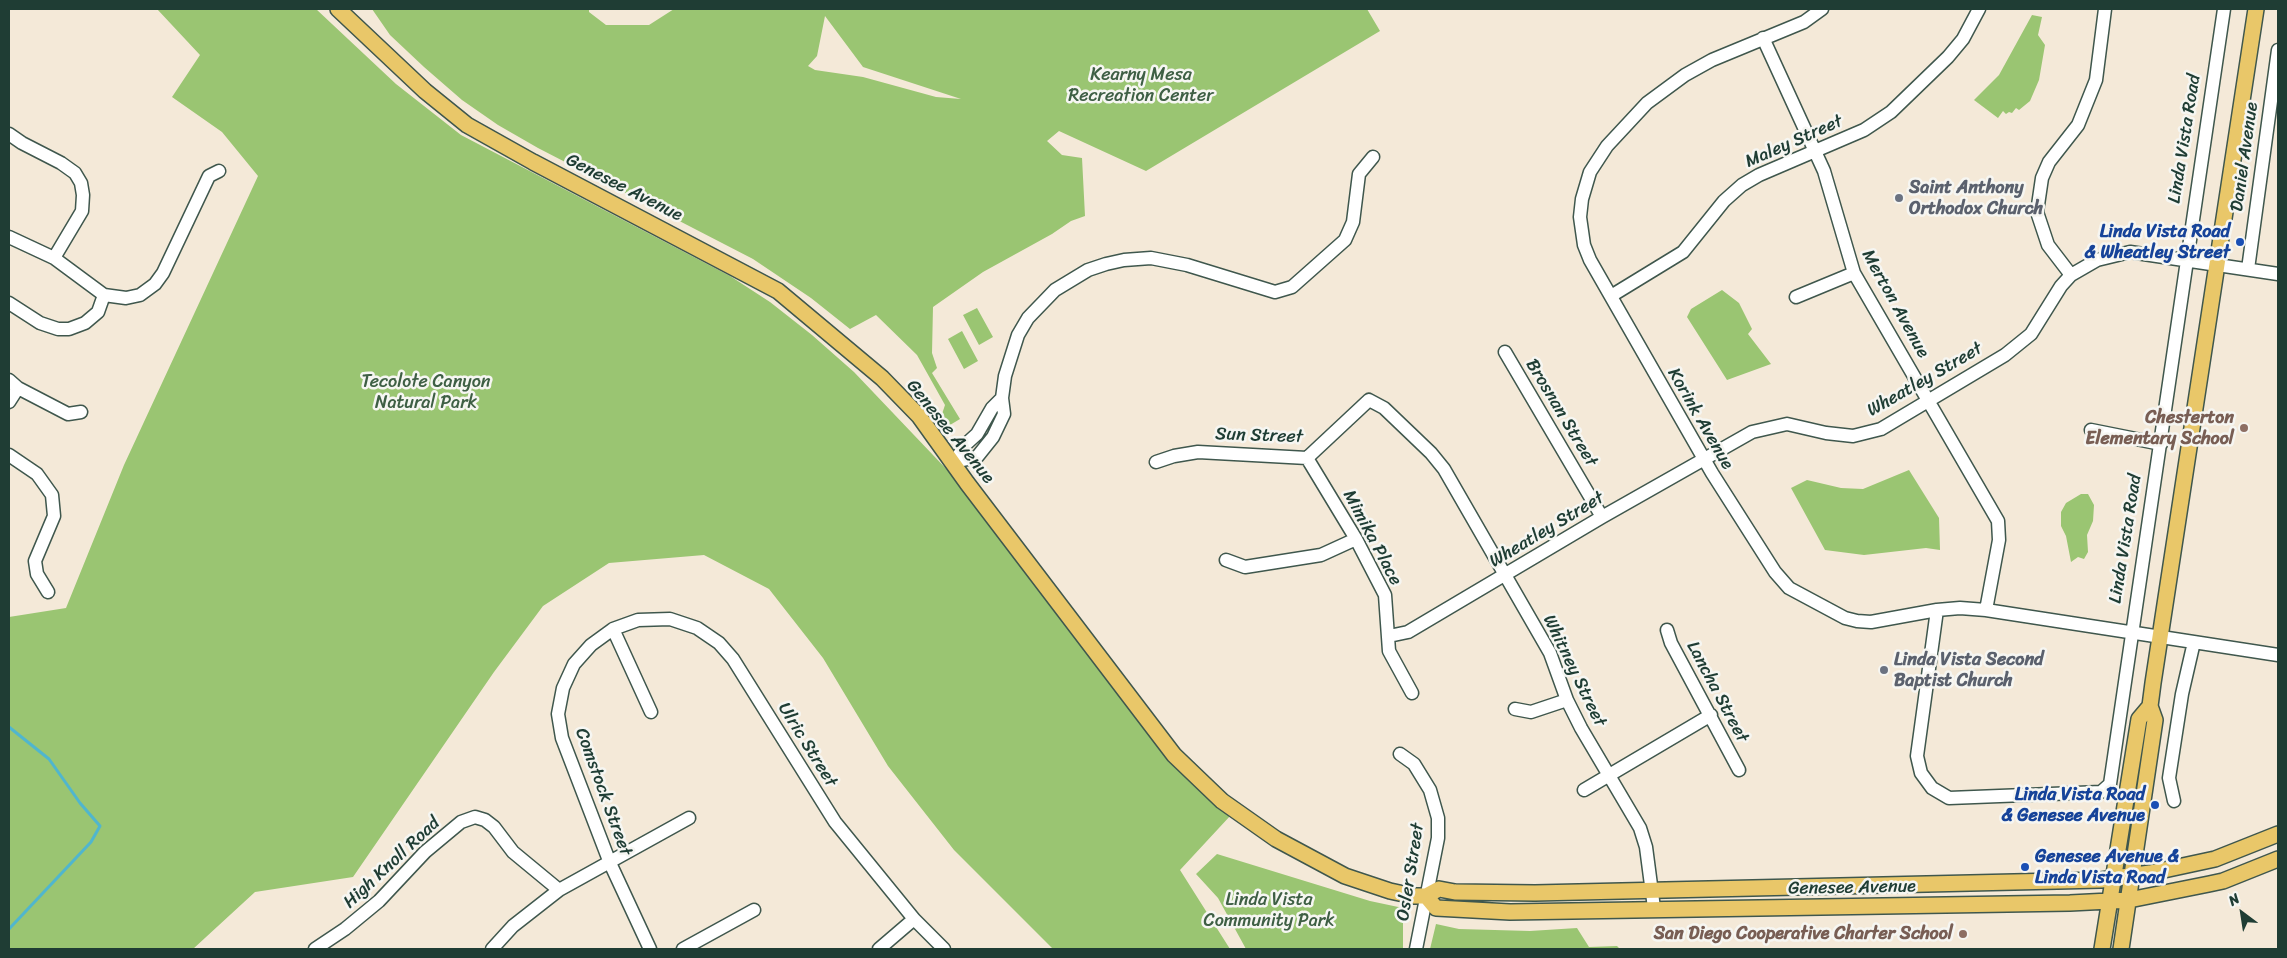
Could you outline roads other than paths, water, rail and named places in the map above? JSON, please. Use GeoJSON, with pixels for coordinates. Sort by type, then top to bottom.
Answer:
{"type":"FeatureCollection","features":[{"type":"Feature","properties":{"kind":"main road","name":"Genesee Avenue"},"geometry":{"type":"LineString","coordinates":[[338,9],[425,91],[467,125],[533,162],[778,291],[882,378],[919,416],[954,462],[967,483],[1174,755],[1222,801],[1276,839],[1345,876],[1390,891],[1413,896],[1426,896],[1439,889],[1455,892],[1526,893],[2112,879],[2215,859],[2278,834]]}},
{"type":"Feature","properties":{"kind":"main road"},"geometry":{"type":"LineString","coordinates":[[2121,949],[2155,720],[2150,706],[2160,636],[2256,9]]}},
{"type":"Feature","properties":{"kind":"main road"},"geometry":{"type":"LineString","coordinates":[[2102,949],[2138,719],[2150,706]]}},
{"type":"Feature","properties":{"kind":"main road","name":"Genesee Avenue"},"geometry":{"type":"LineString","coordinates":[[1426,896],[1436,908],[1459,911],[2014,905],[2109,901],[2129,900],[2223,881],[2278,859]]}},
{"type":"Feature","properties":{"kind":"street","name":"Korink Avenue"},"geometry":{"type":"LineString","coordinates":[[1822,9],[1804,22],[1698,67],[1654,98],[1629,120],[1607,146],[1590,172],[1582,199],[1580,217],[1584,245],[1590,260],[1703,459],[1774,572],[1789,588],[1845,618],[1857,621],[1871,622],[1936,610],[1960,608],[1986,610],[2160,636]]}},
{"type":"Feature","properties":{"kind":"street","name":"Maley Street"},"geometry":{"type":"LineString","coordinates":[[1611,296],[1683,252],[1724,201],[1742,185],[1759,175],[1864,130],[1890,112],[1948,57],[1963,39],[1979,9]]}},
{"type":"Feature","properties":{"kind":"street"},"geometry":{"type":"LineString","coordinates":[[2071,275],[2048,245],[2037,212],[2042,178],[2049,162],[2078,125],[2096,80],[2105,9]]}},
{"type":"Feature","properties":{"kind":"street","name":"Linda Vista Road"},"geometry":{"type":"LineString","coordinates":[[1936,610],[1917,756],[1921,773],[1932,788],[1949,798],[2101,792],[2112,779],[2131,632],[2224,9]]}},
{"type":"Feature","properties":{"kind":"street","name":"Merton Avenue"},"geometry":{"type":"LineString","coordinates":[[1763,38],[1824,171],[1854,273],[1930,400],[1998,521],[1999,540],[1986,610]]}},
{"type":"Feature","properties":{"kind":"street","name":"Daniel Avenue"},"geometry":{"type":"LineString","coordinates":[[2248,269],[2272,131],[2278,50]]}},
{"type":"Feature","properties":{"kind":"street"},"geometry":{"type":"LineString","coordinates":[[9,134],[61,163],[75,173],[81,183],[84,195],[82,211],[54,258]]}},
{"type":"Feature","properties":{"kind":"street"},"geometry":{"type":"LineString","coordinates":[[954,462],[976,457],[993,437],[1004,414],[1002,398],[1011,355],[1018,335],[1028,318],[1054,290],[1088,270],[1124,260],[1151,258],[1186,266],[1275,292],[1292,287],[1345,240],[1353,222],[1359,174],[1373,158]]}},
{"type":"Feature","properties":{"kind":"street"},"geometry":{"type":"LineString","coordinates":[[9,237],[54,258],[104,295],[126,298],[140,295],[155,284],[163,273],[209,176],[219,171]]}},
{"type":"Feature","properties":{"kind":"street","name":"Wheatley Street"},"geometry":{"type":"LineString","coordinates":[[1389,636],[1408,632],[1703,459],[1765,428],[1787,424],[1852,436],[1881,430],[2005,355],[2031,334],[2061,286],[2071,275],[2102,258],[2130,252],[2278,274]]}},
{"type":"Feature","properties":{"kind":"street"},"geometry":{"type":"LineString","coordinates":[[1796,297],[1854,273]]}},
{"type":"Feature","properties":{"kind":"street"},"geometry":{"type":"LineString","coordinates":[[9,303],[40,323],[58,329],[69,329],[85,323],[98,312],[104,295]]}},
{"type":"Feature","properties":{"kind":"street","name":"Brosnan Street"},"geometry":{"type":"LineString","coordinates":[[1505,352],[1534,398],[1602,517]]}},
{"type":"Feature","properties":{"kind":"street"},"geometry":{"type":"LineString","coordinates":[[9,402],[14,384],[68,414],[81,412]]}},
{"type":"Feature","properties":{"kind":"street","name":"Sun Street"},"geometry":{"type":"LineString","coordinates":[[1156,462],[1174,456],[1198,452],[1307,458],[1369,400]]}},
{"type":"Feature","properties":{"kind":"street","name":"Whitney Street"},"geometry":{"type":"LineString","coordinates":[[1369,400],[1384,408],[1431,453],[1444,469],[1550,653],[1567,700],[1609,777],[1640,828],[1646,847],[1654,908]]}},
{"type":"Feature","properties":{"kind":"street"},"geometry":{"type":"LineString","coordinates":[[2090,430],[2160,444]]}},
{"type":"Feature","properties":{"kind":"street"},"geometry":{"type":"LineString","coordinates":[[9,454],[37,474],[52,495],[54,516],[35,561],[37,574],[48,592]]}},
{"type":"Feature","properties":{"kind":"street","name":"Mimika Place"},"geometry":{"type":"LineString","coordinates":[[1307,458],[1356,539],[1385,595],[1389,651],[1412,693]]}},
{"type":"Feature","properties":{"kind":"street"},"geometry":{"type":"LineString","coordinates":[[1226,560],[1245,567],[1321,555],[1356,539]]}},
{"type":"Feature","properties":{"kind":"street","name":"Ulric Street"},"geometry":{"type":"LineString","coordinates":[[613,629],[638,620],[670,619],[697,628],[719,643],[733,660],[835,822],[914,919],[944,949]]}},
{"type":"Feature","properties":{"kind":"street"},"geometry":{"type":"LineString","coordinates":[[613,629],[651,712]]}},
{"type":"Feature","properties":{"kind":"street","name":"Comstock Street"},"geometry":{"type":"LineString","coordinates":[[613,629],[591,645],[574,664],[563,688],[558,714],[562,738],[610,863],[650,949]]}},
{"type":"Feature","properties":{"kind":"street","name":"Lancha Street"},"geometry":{"type":"LineString","coordinates":[[1667,630],[1671,643],[1739,770]]}},
{"type":"Feature","properties":{"kind":"street"},"geometry":{"type":"LineString","coordinates":[[2160,636],[2278,655]]}},
{"type":"Feature","properties":{"kind":"street"},"geometry":{"type":"LineString","coordinates":[[2174,801],[2169,778],[2182,694],[2194,642]]}},
{"type":"Feature","properties":{"kind":"street"},"geometry":{"type":"LineString","coordinates":[[1515,708],[1531,712],[1567,700]]}},
{"type":"Feature","properties":{"kind":"street"},"geometry":{"type":"LineString","coordinates":[[1584,790],[1609,777],[1711,715]]}},
{"type":"Feature","properties":{"kind":"street","name":"Osler Street"},"geometry":{"type":"LineString","coordinates":[[1400,754],[1414,764],[1430,790],[1438,818],[1438,838],[1416,949]]}},
{"type":"Feature","properties":{"kind":"street","name":"High Knoll Road"},"geometry":{"type":"LineString","coordinates":[[315,949],[346,929],[379,901],[432,846],[461,822],[475,817],[485,820],[494,827],[513,852],[560,890]]}},
{"type":"Feature","properties":{"kind":"street"},"geometry":{"type":"LineString","coordinates":[[492,949],[513,926],[560,890],[689,818]]}},
{"type":"Feature","properties":{"kind":"street"},"geometry":{"type":"LineString","coordinates":[[683,949],[754,910]]}},
{"type":"Feature","properties":{"kind":"street"},"geometry":{"type":"LineString","coordinates":[[880,949],[914,919]]}},
{"type":"Feature","properties":{"kind":"waterway"},"geometry":{"type":"LineString","coordinates":[[9,727],[49,759],[80,803],[100,826],[91,842],[9,929]]}},
{"type":"Feature","properties":{"kind":"place","name":"Saint Anthony Orthodox Church"},"geometry":{"type":"Point","coordinates":[1899,198]}},
{"type":"Feature","properties":{"kind":"place","name":"Linda Vista Road & Wheatley Street"},"geometry":{"type":"Point","coordinates":[2240,242]}},
{"type":"Feature","properties":{"kind":"place","name":"Chesterton Elementary School"},"geometry":{"type":"Point","coordinates":[2244,428]}},
{"type":"Feature","properties":{"kind":"place","name":"Linda Vista Second Baptist Church"},"geometry":{"type":"Point","coordinates":[1884,670]}},
{"type":"Feature","properties":{"kind":"place","name":"Linda Vista Road & Genesee Avenue"},"geometry":{"type":"Point","coordinates":[2155,805]}},
{"type":"Feature","properties":{"kind":"place","name":"Genesee Avenue & Linda Vista Road"},"geometry":{"type":"Point","coordinates":[2025,867]}},
{"type":"Feature","properties":{"kind":"place","name":"San Diego Cooperative Charter School"},"geometry":{"type":"Point","coordinates":[1963,934]}},
{"type":"Feature","properties":{"kind":"park label","name":"Kearny Mesa Recreation Center"},"geometry":{"type":"Point","coordinates":[1141,85]}},
{"type":"Feature","properties":{"kind":"park label","name":"Tecolote Canyon Natural Park"},"geometry":{"type":"Point","coordinates":[426,392]}},
{"type":"Feature","properties":{"kind":"park label","name":"Linda Vista Community Park"},"geometry":{"type":"Point","coordinates":[1269,910]}}]}
